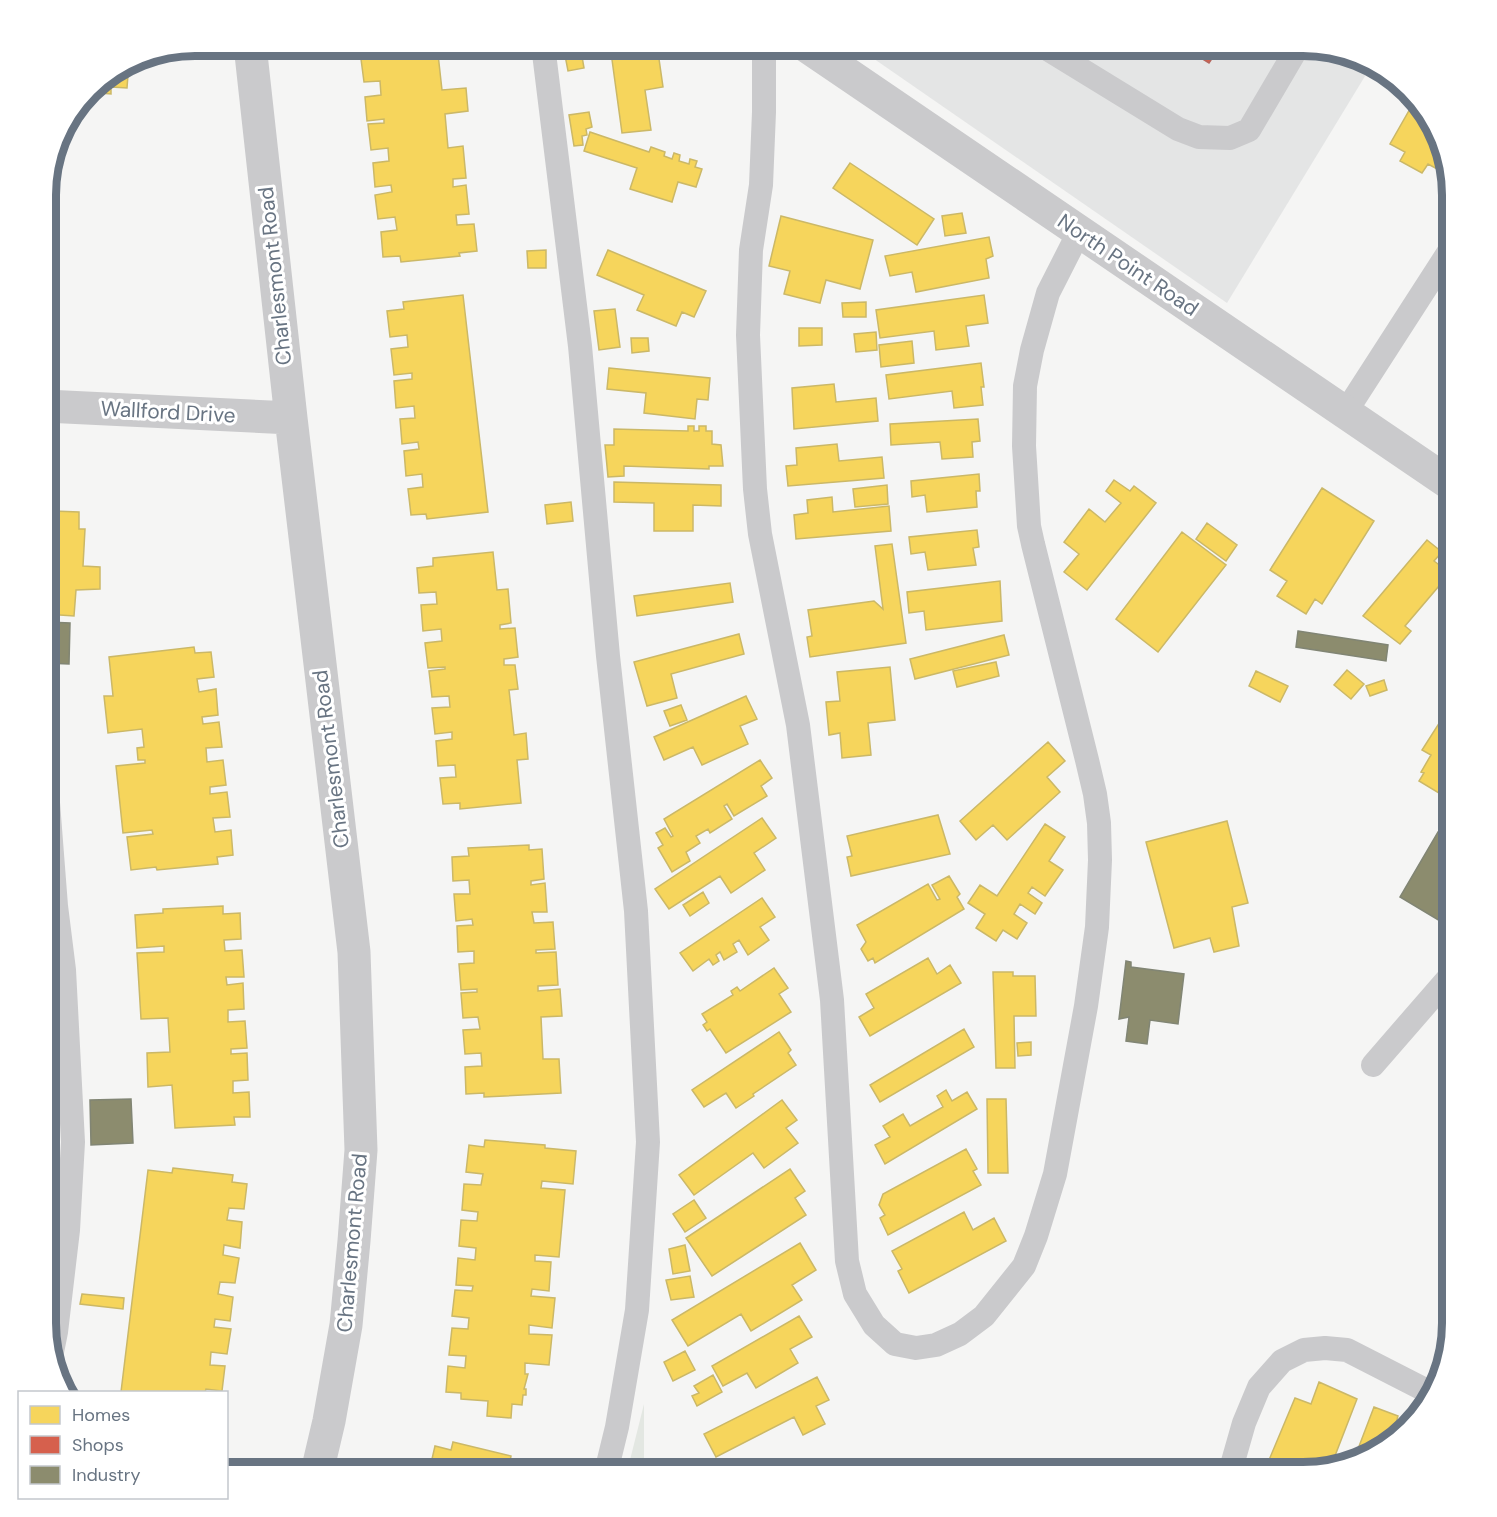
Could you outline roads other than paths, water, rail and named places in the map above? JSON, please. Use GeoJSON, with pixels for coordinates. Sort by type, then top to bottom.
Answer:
{"type":"FeatureCollection","features":[{"type":"Feature","properties":{"kind":"street","name":"Charlesmont Road"},"geometry":{"type":"LineString","coordinates":[[251,56],[354,952],[361,1150],[346,1325],[319,1462]]}},
{"type":"Feature","properties":{"kind":"street","name":"North Point Road"},"geometry":{"type":"LineString","coordinates":[[821,56],[1442,478]]}},
{"type":"Feature","properties":{"kind":"street","name":"Wallford Drive"},"geometry":{"type":"LineString","coordinates":[[56,407],[291,418]]}},
{"type":"Feature","properties":{"kind":"lane"},"geometry":{"type":"LineString","coordinates":[[544,56],[580,346],[607,644],[636,911],[648,1142],[637,1310],[617,1427],[608,1462]]}},
{"type":"Feature","properties":{"kind":"lane"},"geometry":{"type":"LineString","coordinates":[[764,56],[761,175],[751,250],[748,335],[755,489],[760,534],[798,725],[830,988],[847,1261],[855,1294],[874,1325],[895,1344],[916,1348],[936,1345],[960,1334],[984,1316],[1024,1266],[1055,1174],[1097,927],[1099,823],[1088,760],[1029,526],[1024,446],[1025,386],[1032,350],[1048,293],[1079,232]]}},
{"type":"Feature","properties":{"kind":"lane"},"geometry":{"type":"LineString","coordinates":[[1059,56],[1178,129],[1199,137],[1230,138],[1249,130],[1293,56]]}},
{"type":"Feature","properties":{"kind":"lane"},"geometry":{"type":"LineString","coordinates":[[1345,413],[1442,263]]}},
{"type":"Feature","properties":{"kind":"lane"},"geometry":{"type":"LineString","coordinates":[[56,906],[64,970],[73,1142],[68,1230],[56,1329]]}},
{"type":"Feature","properties":{"kind":"lane"},"geometry":{"type":"LineString","coordinates":[[1373,1065],[1442,986]]}},
{"type":"Feature","properties":{"kind":"lane"},"geometry":{"type":"LineString","coordinates":[[1233,1462],[1244,1423],[1259,1387],[1282,1361],[1304,1350],[1325,1348],[1347,1350],[1424,1390]]}}]}
